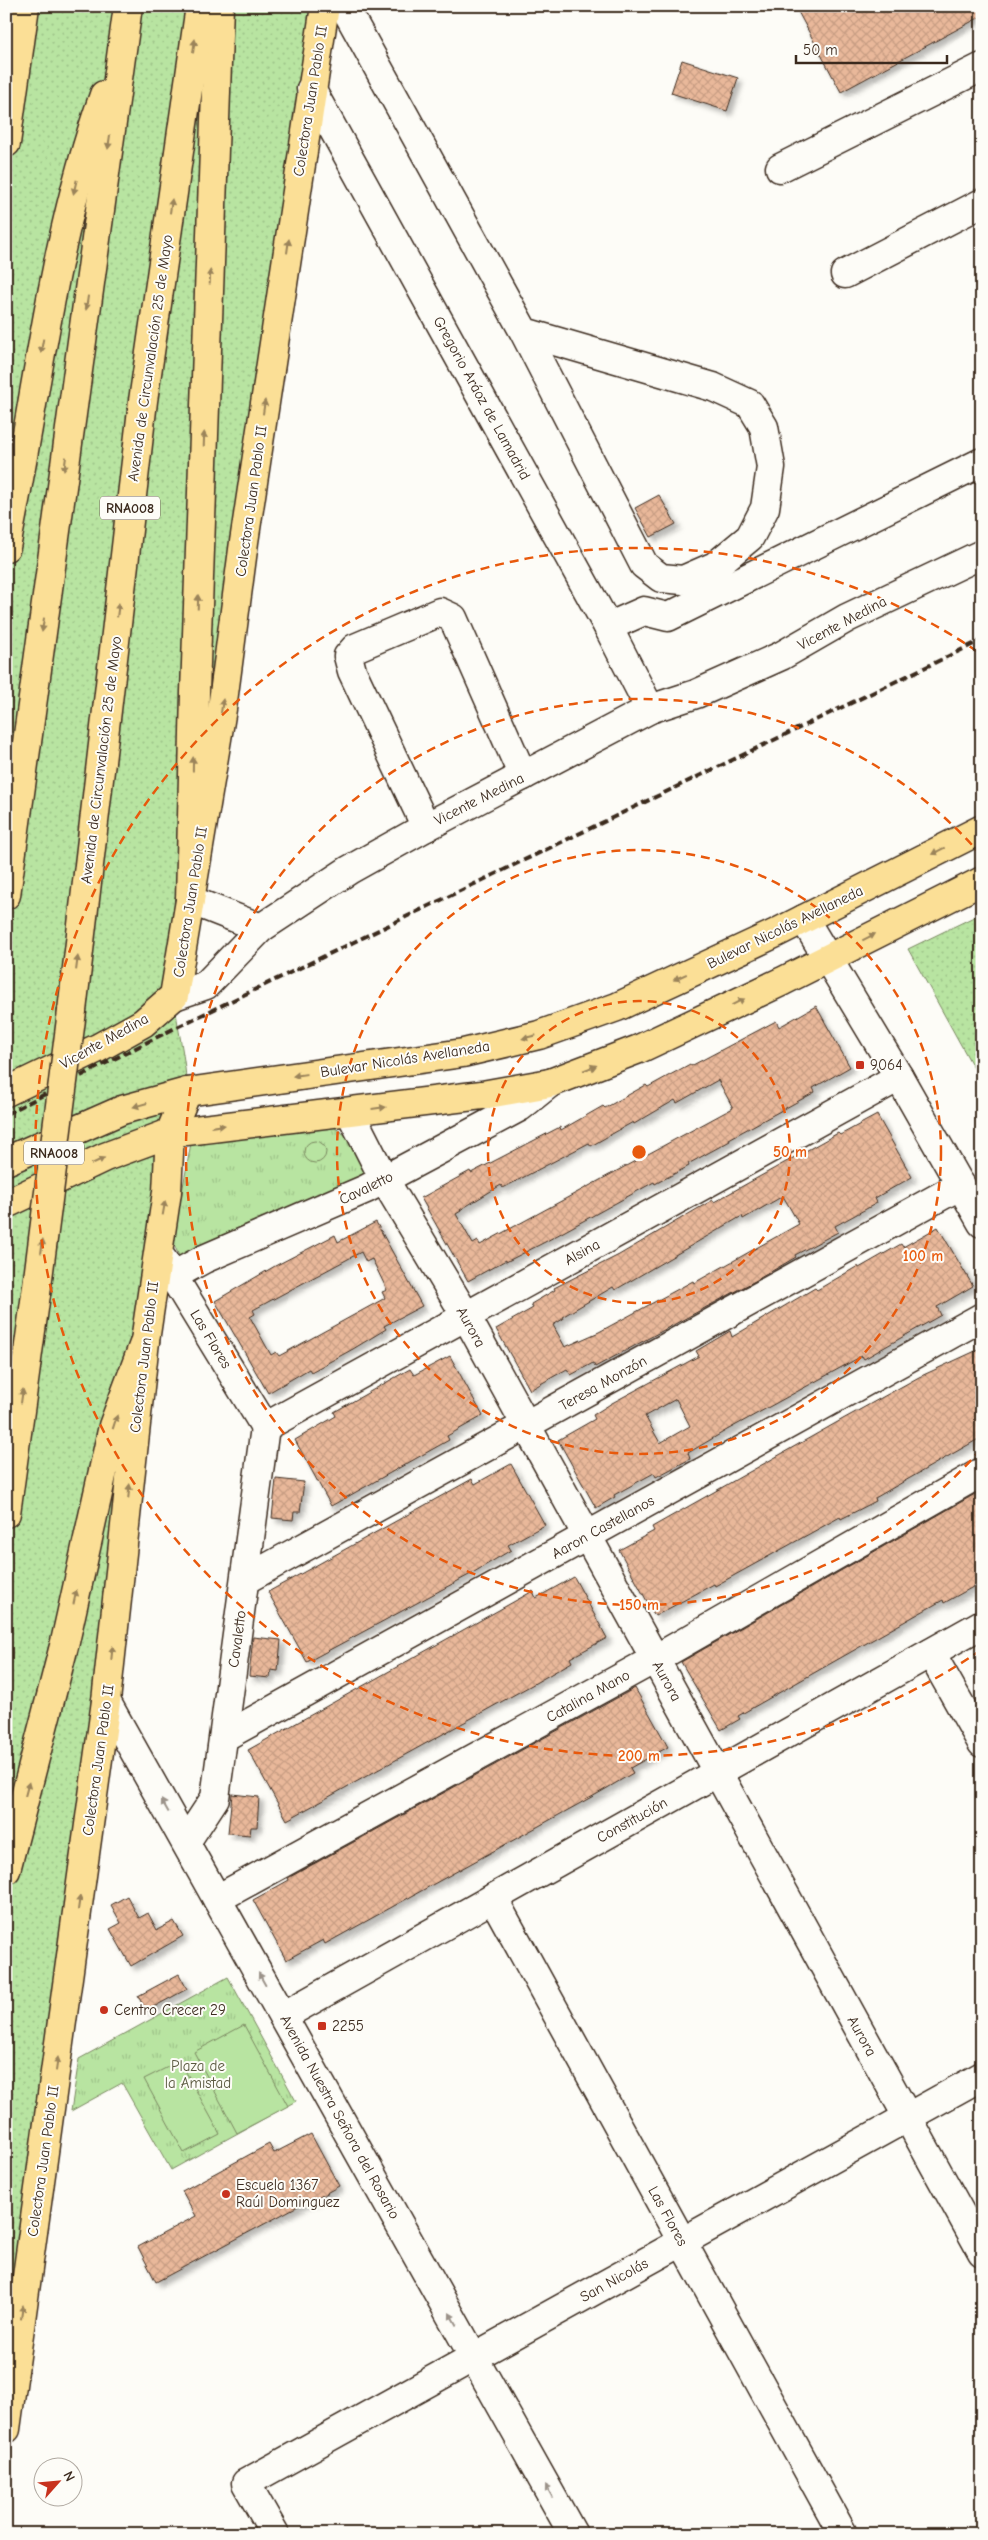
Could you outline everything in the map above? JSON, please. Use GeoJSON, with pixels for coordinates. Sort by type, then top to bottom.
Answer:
{"type":"FeatureCollection","features":[{"type":"Feature","properties":{"kind":"main road"},"geometry":{"type":"LineString","coordinates":[[6,143],[25,6]]}},
{"type":"Feature","properties":{"kind":"main road"},"geometry":{"type":"LineString","coordinates":[[6,895],[128,6]]}},
{"type":"Feature","properties":{"kind":"main road","name":"Avenida de Circunvalación 25 de Mayo"},"geometry":{"type":"LineString","coordinates":[[6,1513],[72,1012],[143,401],[200,6]]}},
{"type":"Feature","properties":{"kind":"main road"},"geometry":{"type":"LineString","coordinates":[[190,900],[195,692],[219,6]]}},
{"type":"Feature","properties":{"kind":"main road","name":"Colectora Juan Pablo II"},"geometry":{"type":"LineString","coordinates":[[174,996],[222,709],[311,89],[325,6]]}},
{"type":"Feature","properties":{"kind":"main road"},"geometry":{"type":"LineString","coordinates":[[6,547],[52,289],[84,149],[123,41]]}},
{"type":"Feature","properties":{"kind":"main road","name":"Bulevar Nicolás Avellaneda"},"geometry":{"type":"LineString","coordinates":[[6,1161],[122,1110],[187,1092],[463,1053],[539,1035],[617,1007],[804,919],[982,829]]}},
{"type":"Feature","properties":{"kind":"main road"},"geometry":{"type":"LineString","coordinates":[[6,1204],[105,1158],[170,1133],[482,1095],[550,1083],[639,1049],[982,881]]}},
{"type":"Feature","properties":{"kind":"main road","name":"Vicente Medina"},"geometry":{"type":"LineString","coordinates":[[6,1092],[98,1048],[143,1023],[174,996]]}},
{"type":"Feature","properties":{"kind":"main road","name":"Colectora Juan Pablo II"},"geometry":{"type":"LineString","coordinates":[[6,2429],[106,1701],[145,1341],[167,1192],[170,1133],[187,1092]]}},
{"type":"Feature","properties":{"kind":"main road"},"geometry":{"type":"LineString","coordinates":[[6,1870],[65,1642],[113,1426],[145,1341]]}},
{"type":"Feature","properties":{"kind":"street"},"geometry":{"type":"LineString","coordinates":[[344,6],[524,332],[644,565],[661,578],[683,580],[715,566],[750,537],[765,508],[771,468],[764,427],[750,404],[713,387],[524,332]]}},
{"type":"Feature","properties":{"kind":"street"},"geometry":{"type":"LineString","coordinates":[[780,168],[982,67]]}},
{"type":"Feature","properties":{"kind":"street","name":"Gregorio Aráoz de Lamadrid"},"geometry":{"type":"LineString","coordinates":[[311,89],[608,627],[650,709]]}},
{"type":"Feature","properties":{"kind":"street"},"geometry":{"type":"LineString","coordinates":[[845,274],[982,203]]}},
{"type":"Feature","properties":{"kind":"street"},"geometry":{"type":"LineString","coordinates":[[608,627],[644,610],[668,617],[982,462]]}},
{"type":"Feature","properties":{"kind":"street","name":"Vicente Medina"},"geometry":{"type":"LineString","coordinates":[[174,996],[206,985],[261,928],[349,870],[426,827],[650,709],[696,694],[780,656],[847,618],[982,554]]}},
{"type":"Feature","properties":{"kind":"street"},"geometry":{"type":"LineString","coordinates":[[426,827],[352,672],[348,656],[355,648],[440,612],[453,618],[523,776]]}},
{"type":"Feature","properties":{"kind":"street"},"geometry":{"type":"LineString","coordinates":[[190,900],[261,928]]}},
{"type":"Feature","properties":{"kind":"street"},"geometry":{"type":"LineString","coordinates":[[804,919],[826,959],[899,1077],[982,1223]]}},
{"type":"Feature","properties":{"kind":"street","name":"Alsina"},"geometry":{"type":"LineString","coordinates":[[265,1428],[899,1077]]}},
{"type":"Feature","properties":{"kind":"street","name":"Cavaletto"},"geometry":{"type":"LineString","coordinates":[[173,1276],[204,1259],[384,1179],[520,1107],[550,1083]]}},
{"type":"Feature","properties":{"kind":"street","name":"Aurora"},"geometry":{"type":"LineString","coordinates":[[350,1112],[384,1179],[466,1316],[982,2252]]}},
{"type":"Feature","properties":{"kind":"street","name":"Teresa Monzón"},"geometry":{"type":"LineString","coordinates":[[245,1580],[960,1185]]}},
{"type":"Feature","properties":{"kind":"street","name":"Las Flores"},"geometry":{"type":"LineString","coordinates":[[157,1250],[265,1428]]}},
{"type":"Feature","properties":{"kind":"street","name":"Aaron Castellanos"},"geometry":{"type":"LineString","coordinates":[[224,1737],[982,1317]]}},
{"type":"Feature","properties":{"kind":"street","name":"Cavaletto"},"geometry":{"type":"LineString","coordinates":[[186,1842],[216,1798],[265,1428]]}},
{"type":"Feature","properties":{"kind":"street","name":"Catalina Mano"},"geometry":{"type":"LineString","coordinates":[[217,1899],[655,1659],[982,1472]]}},
{"type":"Feature","properties":{"kind":"street","name":"Constitución"},"geometry":{"type":"LineString","coordinates":[[283,2016],[982,1624]]}},
{"type":"Feature","properties":{"kind":"street"},"geometry":{"type":"LineString","coordinates":[[931,1653],[982,1743]]}},
{"type":"Feature","properties":{"kind":"street","name":"Avenida Nuestra Señora del Rosario"},"geometry":{"type":"LineString","coordinates":[[106,1701],[573,2534]]}},
{"type":"Feature","properties":{"kind":"street","name":"Las Flores"},"geometry":{"type":"LineString","coordinates":[[492,1898],[843,2534]]}},
{"type":"Feature","properties":{"kind":"street","name":"San Nicolás"},"geometry":{"type":"LineString","coordinates":[[275,2534],[246,2483],[982,2076]]}},
{"type":"Feature","properties":{"kind":"green space"},"geometry":{"type":"Polygon","coordinates":[[[25,6],[325,6],[174,996],[187,1092],[6,2429],[6,143],[25,6]]]}},
{"type":"Feature","properties":{"kind":"green space"},"geometry":{"type":"Polygon","coordinates":[[[982,913],[982,1083],[908,949],[982,913]]]}},
{"type":"Feature","properties":{"kind":"green space"},"geometry":{"type":"Polygon","coordinates":[[[334,1127],[352,1140],[372,1177],[193,1256],[179,1256],[173,1242],[191,1143],[334,1127]]]}},
{"type":"Feature","properties":{"kind":"green space"},"geometry":{"type":"Polygon","coordinates":[[[315,1141],[323,1144],[326,1152],[323,1160],[315,1163],[307,1160],[304,1152],[307,1144],[315,1141]]]}},
{"type":"Feature","properties":{"kind":"green space","name":"Plaza de la Amistad"},"geometry":{"type":"Polygon","coordinates":[[[228,1977],[296,2101],[171,2170],[122,2083],[71,2111],[79,2059],[228,1977]]]}},
{"type":"Feature","properties":{"kind":"green space"},"geometry":{"type":"Polygon","coordinates":[[[244,2025],[288,2106],[237,2133],[194,2052],[244,2025]]]}},
{"type":"Feature","properties":{"kind":"green space"},"geometry":{"type":"Polygon","coordinates":[[[180,2061],[220,2134],[184,2153],[144,2079],[180,2061]]]}},
{"type":"Feature","properties":{"kind":"building"},"geometry":{"type":"Polygon","coordinates":[[[795,6],[982,6],[982,16],[841,92],[795,6]]]}},
{"type":"Feature","properties":{"kind":"building"},"geometry":{"type":"Polygon","coordinates":[[[682,60],[738,78],[727,111],[671,93],[682,60]]]}},
{"type":"Feature","properties":{"kind":"building"},"geometry":{"type":"Polygon","coordinates":[[[659,495],[676,524],[651,537],[635,508],[659,495]]]}},
{"type":"Feature","properties":{"kind":"building"},"geometry":{"type":"Polygon","coordinates":[[[816,1006],[850,1067],[813,1088],[815,1092],[729,1139],[730,1141],[688,1164],[689,1166],[655,1184],[654,1182],[545,1242],[506,1262],[506,1260],[468,1281],[421,1198],[470,1171],[471,1173],[560,1127],[561,1130],[603,1106],[605,1108],[646,1085],[648,1087],[690,1064],[691,1066],[776,1021],[779,1027],[816,1006]],[[718,1080],[677,1103],[675,1100],[591,1146],[589,1143],[503,1188],[501,1185],[456,1214],[473,1244],[478,1241],[480,1245],[733,1108],[718,1080]]]}},
{"type":"Feature","properties":{"kind":"building"},"geometry":{"type":"Polygon","coordinates":[[[877,1115],[912,1177],[875,1198],[877,1203],[835,1226],[838,1232],[795,1255],[796,1257],[755,1281],[595,1367],[593,1363],[571,1375],[567,1369],[530,1390],[496,1329],[533,1308],[531,1304],[555,1290],[554,1288],[619,1255],[713,1200],[714,1202],[838,1133],[840,1135],[877,1115]],[[783,1196],[743,1219],[742,1216],[615,1290],[613,1287],[562,1317],[563,1319],[553,1325],[565,1347],[599,1332],[693,1281],[694,1283],[799,1224],[783,1196]]]}},
{"type":"Feature","properties":{"kind":"building"},"geometry":{"type":"Polygon","coordinates":[[[376,1222],[422,1306],[384,1326],[386,1329],[353,1349],[311,1372],[309,1369],[268,1393],[215,1301],[275,1266],[335,1235],[338,1242],[376,1222]],[[361,1252],[253,1310],[255,1314],[250,1317],[271,1355],[276,1352],[279,1356],[385,1298],[382,1292],[387,1290],[372,1259],[366,1262],[361,1252]]]}},
{"type":"Feature","properties":{"kind":"building"},"geometry":{"type":"Polygon","coordinates":[[[938,1227],[973,1286],[937,1307],[941,1315],[864,1359],[862,1356],[727,1430],[688,1453],[690,1459],[656,1477],[654,1473],[614,1495],[615,1497],[596,1508],[558,1440],[595,1419],[593,1415],[612,1403],[699,1356],[696,1351],[730,1331],[732,1337],[815,1288],[817,1290],[901,1244],[903,1247],[938,1227]],[[676,1399],[645,1416],[660,1443],[690,1426],[676,1399]]]}},
{"type":"Feature","properties":{"kind":"building"},"geometry":{"type":"Polygon","coordinates":[[[982,1348],[982,1437],[875,1498],[876,1501],[841,1519],[840,1517],[715,1586],[714,1584],[655,1616],[619,1550],[654,1531],[652,1527],[843,1419],[919,1377],[982,1348]]]}},
{"type":"Feature","properties":{"kind":"building"},"geometry":{"type":"Polygon","coordinates":[[[450,1356],[483,1416],[447,1436],[449,1440],[331,1506],[295,1440],[336,1416],[334,1412],[410,1369],[414,1375],[450,1356]]]}},
{"type":"Feature","properties":{"kind":"building"},"geometry":{"type":"Polygon","coordinates":[[[511,1464],[545,1525],[508,1545],[511,1550],[469,1575],[307,1662],[268,1592],[472,1479],[475,1484],[511,1464]]]}},
{"type":"Feature","properties":{"kind":"building"},"geometry":{"type":"Polygon","coordinates":[[[276,1479],[304,1482],[300,1512],[294,1512],[293,1520],[272,1518],[276,1479]]]}},
{"type":"Feature","properties":{"kind":"building"},"geometry":{"type":"Polygon","coordinates":[[[982,1490],[982,1582],[944,1603],[943,1600],[775,1695],[738,1716],[740,1719],[721,1730],[681,1662],[982,1490]]]}},
{"type":"Feature","properties":{"kind":"building"},"geometry":{"type":"Polygon","coordinates":[[[574,1577],[607,1638],[570,1658],[572,1662],[530,1686],[287,1820],[248,1750],[533,1591],[536,1598],[574,1577]]]}},
{"type":"Feature","properties":{"kind":"building"},"geometry":{"type":"Polygon","coordinates":[[[253,1637],[281,1640],[278,1671],[271,1670],[270,1678],[249,1676],[253,1637]]]}},
{"type":"Feature","properties":{"kind":"building"},"geometry":{"type":"Polygon","coordinates":[[[635,1688],[668,1747],[630,1768],[633,1773],[597,1794],[325,1944],[323,1940],[286,1960],[253,1900],[289,1880],[288,1878],[635,1688]]]}},
{"type":"Feature","properties":{"kind":"building"},"geometry":{"type":"Polygon","coordinates":[[[232,1794],[259,1797],[257,1827],[251,1827],[250,1835],[228,1833],[232,1794]]]}},
{"type":"Feature","properties":{"kind":"building"},"geometry":{"type":"Polygon","coordinates":[[[127,1896],[139,1918],[148,1913],[157,1930],[174,1921],[183,1936],[131,1966],[110,1929],[121,1923],[111,1905],[127,1896]]]}},
{"type":"Feature","properties":{"kind":"building"},"geometry":{"type":"Polygon","coordinates":[[[179,1974],[187,1989],[146,2011],[138,1996],[179,1974]]]}},
{"type":"Feature","properties":{"kind":"building"},"geometry":{"type":"Polygon","coordinates":[[[311,2134],[339,2186],[156,2282],[138,2247],[196,2216],[182,2191],[269,2144],[274,2153],[311,2134]]]}},
{"type":"Feature","properties":{"kind":"railway"},"geometry":{"type":"LineString","coordinates":[[6,1114],[177,1027],[982,640]]}},
{"type":"Feature","properties":{"kind":"place","name":"9064"},"geometry":{"type":"Point","coordinates":[860,1065]}},
{"type":"Feature","properties":{"kind":"place","name":"Centro Crecer 29"},"geometry":{"type":"Point","coordinates":[104,2010]}},
{"type":"Feature","properties":{"kind":"place","name":"2255"},"geometry":{"type":"Point","coordinates":[322,2026]}},
{"type":"Feature","properties":{"kind":"place","name":"Escuela 1367 Raúl Dominguez"},"geometry":{"type":"Point","coordinates":[226,2194]}}]}
